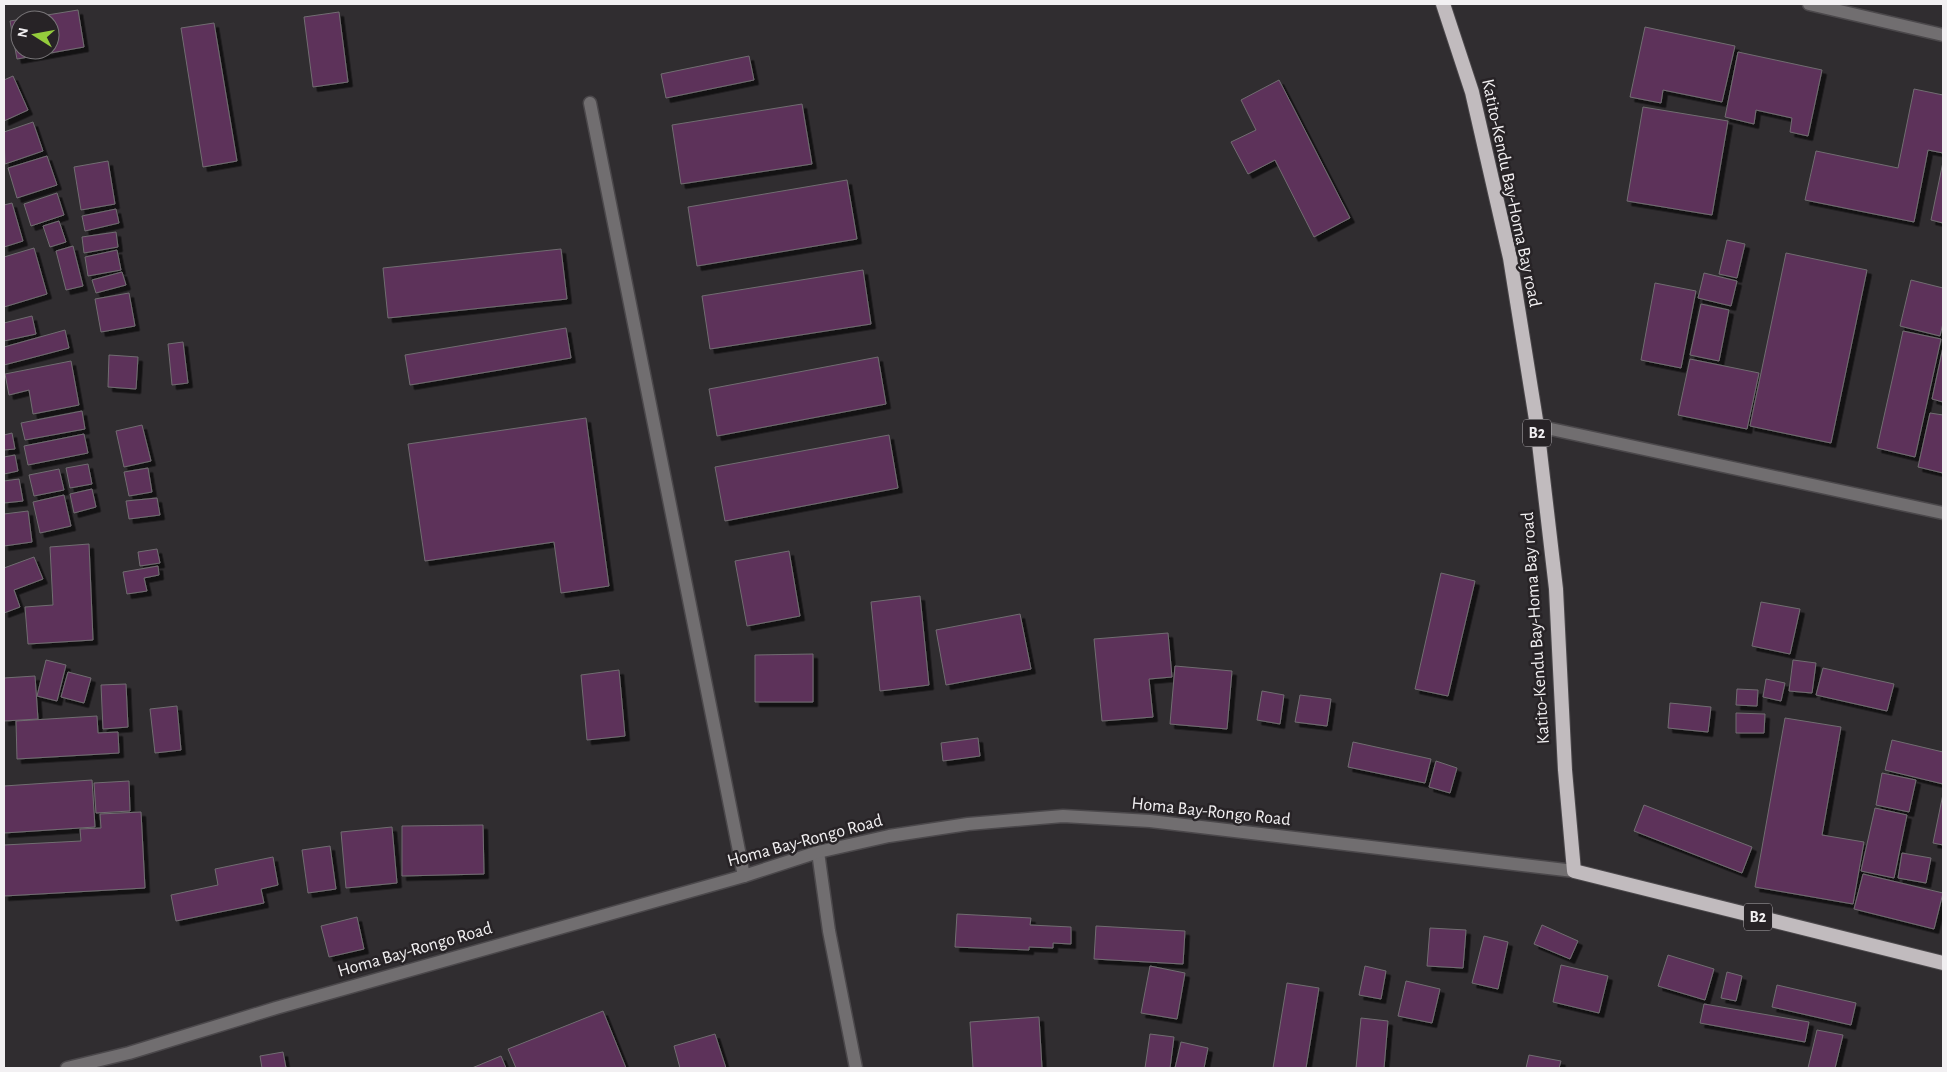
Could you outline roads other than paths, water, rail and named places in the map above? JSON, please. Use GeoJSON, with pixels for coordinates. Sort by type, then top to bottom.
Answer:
{"type":"FeatureCollection","features":[{"type":"Feature","properties":{"kind":"highway","name":"Katito-Kendu Bay-Homa Bay road"},"geometry":{"type":"LineString","coordinates":[[1443,4],[1472,92],[1510,258],[1537,426],[1556,589],[1565,770],[1574,871]]}},
{"type":"Feature","properties":{"kind":"highway","name":"B2"},"geometry":{"type":"LineString","coordinates":[[1574,871],[1943,963]]}},
{"type":"Feature","properties":{"kind":"street"},"geometry":{"type":"LineString","coordinates":[[1809,4],[1943,36]]}},
{"type":"Feature","properties":{"kind":"street"},"geometry":{"type":"LineString","coordinates":[[590,103],[744,876]]}},
{"type":"Feature","properties":{"kind":"street"},"geometry":{"type":"LineString","coordinates":[[1537,426],[1943,514]]}},
{"type":"Feature","properties":{"kind":"street","name":"Homa Bay-Rongo Road"},"geometry":{"type":"LineString","coordinates":[[67,1068],[129,1052],[276,1008],[744,876],[818,852],[889,836],[968,824],[1063,816],[1150,821],[1574,871]]}},
{"type":"Feature","properties":{"kind":"street"},"geometry":{"type":"LineString","coordinates":[[818,852],[829,931],[856,1068]]}}]}
